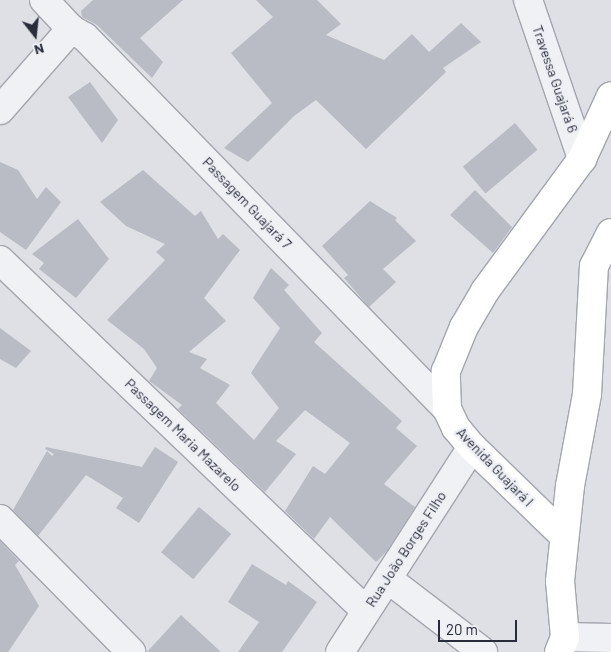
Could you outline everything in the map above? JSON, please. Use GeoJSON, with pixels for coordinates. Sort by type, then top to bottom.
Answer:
{"type":"FeatureCollection","features":[{"type":"Feature","properties":{"kind":"main road","name":"Avenida Guajará I"},"geometry":{"type":"LineString","coordinates":[[564,536],[456,428],[447,410],[446,371],[464,327],[485,291],[582,159],[610,101]]}},
{"type":"Feature","properties":{"kind":"main road"},"geometry":{"type":"LineString","coordinates":[[562,644],[560,582],[570,486],[587,394],[594,266],[611,233]]}},
{"type":"Feature","properties":{"kind":"street","name":"Passagem Guajará 7"},"geometry":{"type":"LineString","coordinates":[[44,0],[71,29],[85,37],[447,410]]}},
{"type":"Feature","properties":{"kind":"street","name":"Travessa Guajará 6"},"geometry":{"type":"LineString","coordinates":[[528,0],[582,159]]}},
{"type":"Feature","properties":{"kind":"street"},"geometry":{"type":"LineString","coordinates":[[0,110],[71,29]]}},
{"type":"Feature","properties":{"kind":"street","name":"Passagem Maria Mazarelo"},"geometry":{"type":"LineString","coordinates":[[0,260],[366,611]]}},
{"type":"Feature","properties":{"kind":"street","name":"Rua João Borges Filho"},"geometry":{"type":"LineString","coordinates":[[340,652],[472,446]]}},
{"type":"Feature","properties":{"kind":"street"},"geometry":{"type":"LineString","coordinates":[[0,519],[131,652]]}},
{"type":"Feature","properties":{"kind":"street"},"geometry":{"type":"LineString","coordinates":[[388,579],[484,652]]}},
{"type":"Feature","properties":{"kind":"street"},"geometry":{"type":"LineString","coordinates":[[562,644],[611,638]]}},
{"type":"Feature","properties":{"kind":"building"},"geometry":{"type":"Polygon","coordinates":[[[93,0],[183,0],[140,38],[163,62],[152,78],[97,25],[82,17],[81,11],[93,0]]]}},
{"type":"Feature","properties":{"kind":"building"},"geometry":{"type":"Polygon","coordinates":[[[256,0],[317,0],[341,24],[326,35],[384,60],[412,34],[429,52],[461,23],[481,42],[443,68],[446,72],[366,149],[316,100],[294,116],[248,162],[224,148],[272,103],[231,53],[273,17],[256,0]]]}},
{"type":"Feature","properties":{"kind":"building"},"geometry":{"type":"Polygon","coordinates":[[[90,82],[118,120],[102,143],[68,97],[90,82]]]}},
{"type":"Feature","properties":{"kind":"building"},"geometry":{"type":"Polygon","coordinates":[[[515,123],[537,150],[485,194],[463,167],[515,123]]]}},
{"type":"Feature","properties":{"kind":"building"},"geometry":{"type":"Polygon","coordinates":[[[0,162],[18,170],[37,199],[46,187],[61,202],[26,250],[0,232],[0,162]]]}},
{"type":"Feature","properties":{"kind":"building"},"geometry":{"type":"Polygon","coordinates":[[[143,170],[195,216],[201,211],[218,239],[223,234],[240,250],[204,298],[226,321],[189,352],[207,359],[200,368],[230,385],[216,403],[254,440],[279,408],[251,373],[280,328],[253,298],[271,268],[289,285],[284,290],[322,333],[314,342],[402,421],[396,428],[417,446],[384,484],[415,507],[387,551],[376,562],[330,517],[314,539],[285,511],[313,466],[325,474],[350,443],[305,410],[276,441],[296,454],[265,492],[178,409],[182,405],[149,381],[157,368],[144,349],[107,320],[165,260],[156,252],[165,244],[126,226],[100,202],[143,170]]]}},
{"type":"Feature","properties":{"kind":"building"},"geometry":{"type":"Polygon","coordinates":[[[475,190],[512,227],[493,253],[450,215],[475,190]]]}},
{"type":"Feature","properties":{"kind":"building"},"geometry":{"type":"Polygon","coordinates":[[[370,201],[397,218],[395,220],[416,241],[383,269],[396,282],[369,307],[344,278],[348,275],[322,246],[370,201]]]}},
{"type":"Feature","properties":{"kind":"building"},"geometry":{"type":"Polygon","coordinates":[[[78,219],[109,259],[76,298],[39,269],[44,263],[32,254],[78,219]]]}},
{"type":"Feature","properties":{"kind":"building"},"geometry":{"type":"Polygon","coordinates":[[[0,328],[31,351],[16,368],[0,359],[0,328]]]}},
{"type":"Feature","properties":{"kind":"building"},"geometry":{"type":"Polygon","coordinates":[[[46,447],[142,467],[155,447],[178,462],[139,523],[116,508],[123,498],[86,475],[38,536],[13,510],[47,451],[52,456],[54,454],[45,449],[46,447]]]}},
{"type":"Feature","properties":{"kind":"building"},"geometry":{"type":"Polygon","coordinates":[[[199,507],[231,534],[193,579],[161,552],[199,507]]]}},
{"type":"Feature","properties":{"kind":"building"},"geometry":{"type":"Polygon","coordinates":[[[0,541],[19,561],[15,565],[39,606],[8,652],[0,652],[0,541]]]}},
{"type":"Feature","properties":{"kind":"building"},"geometry":{"type":"Polygon","coordinates":[[[252,564],[286,585],[288,581],[317,602],[282,652],[238,652],[259,622],[228,602],[252,564]]]}},
{"type":"Feature","properties":{"kind":"building"},"geometry":{"type":"Polygon","coordinates":[[[181,615],[221,652],[147,652],[181,615]]]}}]}
